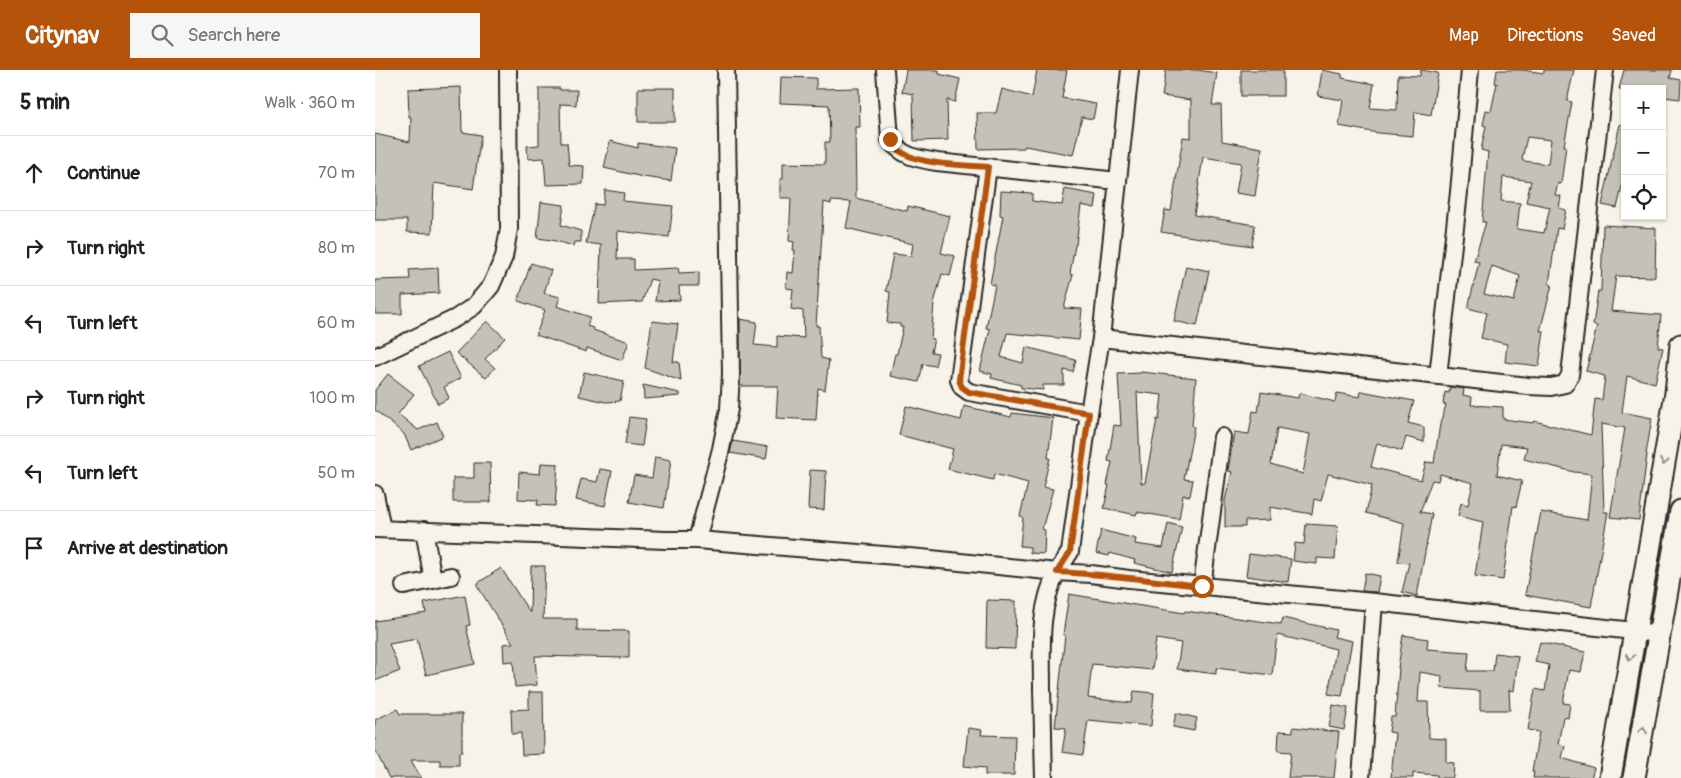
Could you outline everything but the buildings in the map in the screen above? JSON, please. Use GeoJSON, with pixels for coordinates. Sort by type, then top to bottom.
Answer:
{"type":"FeatureCollection","features":[{"type":"Feature","properties":{"kind":"main road"},"geometry":{"type":"LineString","coordinates":[[1610,778],[1676,393],[1681,345]]}},
{"type":"Feature","properties":{"kind":"main road"},"geometry":{"type":"LineString","coordinates":[[1634,778],[1681,511]]}},
{"type":"Feature","properties":{"kind":"street"},"geometry":{"type":"LineString","coordinates":[[375,357],[456,318],[474,306],[491,286],[504,258],[509,229],[508,70]]}},
{"type":"Feature","properties":{"kind":"street"},"geometry":{"type":"LineString","coordinates":[[697,540],[721,450],[729,409],[731,374],[726,70]]}},
{"type":"Feature","properties":{"kind":"street"},"geometry":{"type":"LineString","coordinates":[[885,70],[890,139],[894,146],[903,153],[918,159],[1118,181]]}},
{"type":"Feature","properties":{"kind":"street"},"geometry":{"type":"LineString","coordinates":[[1044,778],[1041,631],[1050,587],[1070,552],[1101,338],[1130,70]]}},
{"type":"Feature","properties":{"kind":"street"},"geometry":{"type":"LineString","coordinates":[[1439,376],[1470,70]]}},
{"type":"Feature","properties":{"kind":"street"},"geometry":{"type":"LineString","coordinates":[[1101,338],[1528,386],[1551,387],[1565,384],[1570,375],[1605,70]]}},
{"type":"Feature","properties":{"kind":"street"},"geometry":{"type":"LineString","coordinates":[[988,167],[959,380],[962,387],[969,392],[1089,413]]}},
{"type":"Feature","properties":{"kind":"street"},"geometry":{"type":"LineString","coordinates":[[1202,586],[1222,437]]}},
{"type":"Feature","properties":{"kind":"street"},"geometry":{"type":"LineString","coordinates":[[375,494],[379,529],[697,540],[921,558],[1375,602],[1660,634]]}},
{"type":"Feature","properties":{"kind":"street"},"geometry":{"type":"LineString","coordinates":[[424,530],[433,580]]}},
{"type":"Feature","properties":{"kind":"street"},"geometry":{"type":"LineString","coordinates":[[403,586],[451,576]]}},
{"type":"Feature","properties":{"kind":"street"},"geometry":{"type":"LineString","coordinates":[[1361,778],[1375,602]]}},
{"type":"Feature","properties":{"kind":"route"},"geometry":{"type":"LineString","coordinates":[[890,139],[894,146],[903,153],[918,159],[988,167],[959,380],[962,387],[969,392],[1089,413],[1070,552],[1057,572],[1202,586]]}}]}
